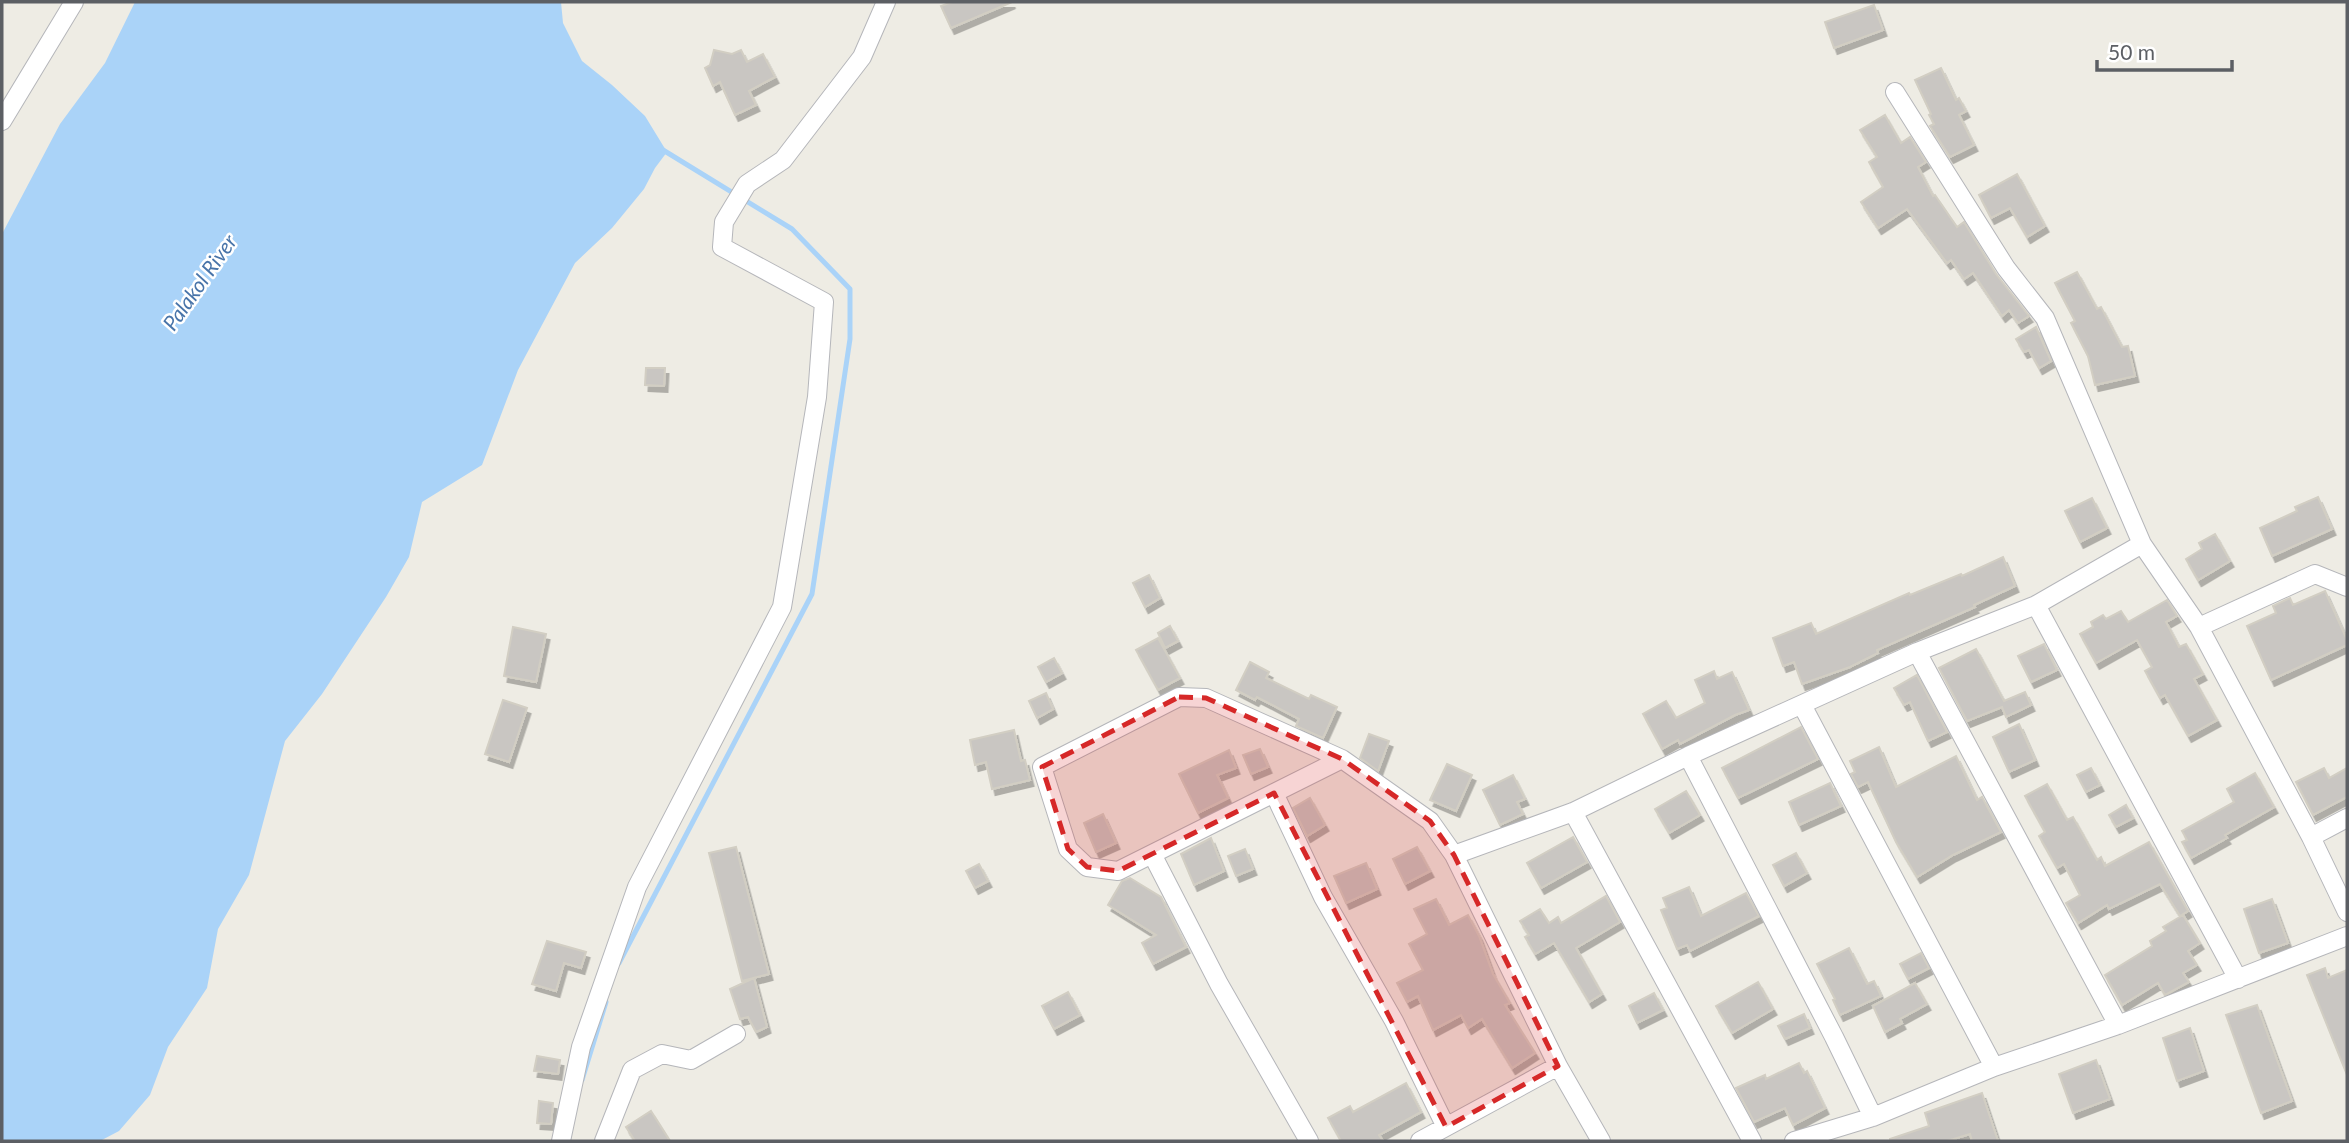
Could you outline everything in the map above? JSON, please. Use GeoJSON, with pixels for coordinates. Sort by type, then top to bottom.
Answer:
{"type":"FeatureCollection","features":[{"type":"Feature","properties":{"kind":"street"},"geometry":{"type":"LineString","coordinates":[[2,121],[74,2]]}},
{"type":"Feature","properties":{"kind":"street"},"geometry":{"type":"LineString","coordinates":[[561,1141],[581,1047],[637,887],[782,607],[817,397],[824,302],[722,247],[724,222],[747,184],[783,160],[862,57],[886,2]]}},
{"type":"Feature","properties":{"kind":"street"},"geometry":{"type":"LineString","coordinates":[[1895,92],[2006,268],[2045,318],[2142,544],[2199,627],[2311,837],[2347,912]]}},
{"type":"Feature","properties":{"kind":"street"},"geometry":{"type":"LineString","coordinates":[[1454,855],[1573,812],[1688,756],[1917,652],[2036,605],[2142,544]]}},
{"type":"Feature","properties":{"kind":"street"},"geometry":{"type":"LineString","coordinates":[[2199,627],[2315,574],[2347,587]]}},
{"type":"Feature","properties":{"kind":"street"},"geometry":{"type":"LineString","coordinates":[[2036,605],[2238,979]]}},
{"type":"Feature","properties":{"kind":"street"},"geometry":{"type":"LineString","coordinates":[[1917,652],[2118,1025]]}},
{"type":"Feature","properties":{"kind":"street"},"geometry":{"type":"LineString","coordinates":[[1342,759],[1118,871],[1087,867],[1068,849],[1042,767],[1179,697],[1206,698],[1342,759],[1430,821],[1454,855],[1558,1066],[1601,1141]]}},
{"type":"Feature","properties":{"kind":"street"},"geometry":{"type":"LineString","coordinates":[[1802,705],[1994,1067]]}},
{"type":"Feature","properties":{"kind":"street"},"geometry":{"type":"LineString","coordinates":[[1688,756],[1873,1116]]}},
{"type":"Feature","properties":{"kind":"street"},"geometry":{"type":"LineString","coordinates":[[1274,793],[1323,897],[1394,1021],[1446,1127]]}},
{"type":"Feature","properties":{"kind":"street"},"geometry":{"type":"LineString","coordinates":[[1573,812],[1752,1141]]}},
{"type":"Feature","properties":{"kind":"street"},"geometry":{"type":"LineString","coordinates":[[2311,837],[2347,818]]}},
{"type":"Feature","properties":{"kind":"street"},"geometry":{"type":"LineString","coordinates":[[1152,854],[1219,984],[1309,1141]]}},
{"type":"Feature","properties":{"kind":"street"},"geometry":{"type":"LineString","coordinates":[[1794,1141],[1873,1116],[1994,1067],[2118,1025],[2347,936]]}},
{"type":"Feature","properties":{"kind":"street"},"geometry":{"type":"LineString","coordinates":[[604,1141],[632,1070],[663,1054],[691,1060],[736,1034]]}},
{"type":"Feature","properties":{"kind":"street"},"geometry":{"type":"LineString","coordinates":[[1420,1141],[1558,1066]]}},
{"type":"Feature","properties":{"kind":"highlighted area"},"geometry":{"type":"Polygon","coordinates":[[[1179,697],[1206,698],[1342,759],[1430,821],[1454,855],[1558,1066],[1446,1127],[1274,793],[1118,871],[1087,867],[1068,849],[1042,767],[1179,697]]]}},
{"type":"Feature","properties":{"kind":"water","name":"Palakol River"},"geometry":{"type":"Polygon","coordinates":[[[135,2],[561,2],[563,23],[582,61],[645,116],[667,152],[644,189],[612,228],[575,263],[518,370],[482,465],[422,502],[409,557],[322,694],[285,741],[249,875],[218,929],[207,988],[168,1047],[150,1095],[119,1131],[100,1141],[2,1141],[2,234],[60,124],[105,63],[135,2]]]}},
{"type":"Feature","properties":{"kind":"building"},"geometry":{"type":"Polygon","coordinates":[[[952,2],[1012,2],[951,28],[941,6],[952,2]]]}},
{"type":"Feature","properties":{"kind":"building"},"geometry":{"type":"Polygon","coordinates":[[[1874,5],[1883,30],[1834,48],[1825,22],[1874,5]]]}},
{"type":"Feature","properties":{"kind":"building"},"geometry":{"type":"Polygon","coordinates":[[[714,50],[732,54],[741,50],[747,62],[763,54],[775,77],[749,91],[756,105],[735,115],[720,82],[713,86],[705,68],[710,65],[714,50]]]}},
{"type":"Feature","properties":{"kind":"building"},"geometry":{"type":"Polygon","coordinates":[[[1941,68],[1956,100],[1959,98],[1966,111],[1959,115],[1974,145],[1950,157],[1930,126],[1934,124],[1929,115],[1931,114],[1915,80],[1941,68]]]}},
{"type":"Feature","properties":{"kind":"building"},"geometry":{"type":"Polygon","coordinates":[[[1885,115],[1901,143],[1910,137],[1926,162],[1918,167],[1933,196],[1935,195],[1957,227],[1964,222],[1996,274],[2029,316],[2018,323],[2009,310],[2002,316],[1973,273],[1964,279],[1951,260],[1947,263],[1907,209],[1878,228],[1861,202],[1883,187],[1869,162],[1877,157],[1860,130],[1885,115]]]}},
{"type":"Feature","properties":{"kind":"building"},"geometry":{"type":"Polygon","coordinates":[[[2017,174],[2045,226],[2027,237],[2010,208],[1991,218],[1979,195],[2017,174]]]}},
{"type":"Feature","properties":{"kind":"building"},"geometry":{"type":"Polygon","coordinates":[[[2077,272],[2097,309],[2101,307],[2122,347],[2128,346],[2135,376],[2095,385],[2088,356],[2071,323],[2075,321],[2055,283],[2077,272]]]}},
{"type":"Feature","properties":{"kind":"building"},"geometry":{"type":"Polygon","coordinates":[[[2036,327],[2051,361],[2039,368],[2029,350],[2024,352],[2016,339],[2036,327]]]}},
{"type":"Feature","properties":{"kind":"building"},"geometry":{"type":"Polygon","coordinates":[[[646,368],[665,368],[664,386],[645,385],[646,368]]]}},
{"type":"Feature","properties":{"kind":"building"},"geometry":{"type":"Polygon","coordinates":[[[2318,497],[2332,529],[2272,556],[2260,528],[2297,511],[2295,507],[2318,497]]]}},
{"type":"Feature","properties":{"kind":"building"},"geometry":{"type":"Polygon","coordinates":[[[2092,498],[2107,528],[2080,542],[2065,511],[2092,498]]]}},
{"type":"Feature","properties":{"kind":"building"},"geometry":{"type":"Polygon","coordinates":[[[2215,534],[2230,561],[2198,580],[2186,559],[2202,549],[2199,543],[2215,534]]]}},
{"type":"Feature","properties":{"kind":"building"},"geometry":{"type":"Polygon","coordinates":[[[2003,557],[2015,586],[1974,605],[1975,607],[1877,650],[1878,653],[1850,667],[1802,684],[1794,662],[1783,666],[1773,638],[1811,623],[1816,634],[1909,593],[1910,595],[1961,574],[1962,576],[2003,557]]]}},
{"type":"Feature","properties":{"kind":"building"},"geometry":{"type":"Polygon","coordinates":[[[1149,575],[1160,598],[1145,607],[1133,583],[1149,575]]]}},
{"type":"Feature","properties":{"kind":"building"},"geometry":{"type":"Polygon","coordinates":[[[2325,591],[2347,645],[2271,680],[2247,626],[2276,613],[2273,606],[2290,598],[2293,605],[2325,591]]]}},
{"type":"Feature","properties":{"kind":"building"},"geometry":{"type":"Polygon","coordinates":[[[2167,600],[2177,616],[2166,622],[2179,647],[2186,644],[2203,674],[2194,679],[2217,720],[2188,736],[2165,695],[2160,698],[2145,671],[2152,667],[2137,640],[2096,663],[2080,634],[2093,627],[2091,622],[2103,615],[2106,619],[2121,611],[2128,622],[2167,600]]]}},
{"type":"Feature","properties":{"kind":"building"},"geometry":{"type":"Polygon","coordinates":[[[1170,626],[1178,641],[1165,648],[1158,633],[1170,626]]]}},
{"type":"Feature","properties":{"kind":"building"},"geometry":{"type":"Polygon","coordinates":[[[513,627],[546,634],[536,682],[504,676],[513,627]]]}},
{"type":"Feature","properties":{"kind":"building"},"geometry":{"type":"Polygon","coordinates":[[[1158,638],[1180,678],[1158,690],[1136,650],[1158,638]]]}},
{"type":"Feature","properties":{"kind":"building"},"geometry":{"type":"Polygon","coordinates":[[[2044,644],[2057,670],[2031,682],[2018,656],[2044,644]]]}},
{"type":"Feature","properties":{"kind":"building"},"geometry":{"type":"Polygon","coordinates":[[[1976,649],[2004,701],[2025,692],[2031,705],[2006,717],[2002,707],[1967,721],[1939,668],[1976,649]]]}},
{"type":"Feature","properties":{"kind":"building"},"geometry":{"type":"Polygon","coordinates":[[[1054,658],[1062,673],[1046,682],[1038,667],[1054,658]]]}},
{"type":"Feature","properties":{"kind":"building"},"geometry":{"type":"Polygon","coordinates":[[[1250,662],[1269,672],[1266,678],[1309,699],[1311,695],[1337,707],[1323,738],[1296,726],[1299,719],[1257,697],[1255,700],[1236,690],[1250,662]]]}},
{"type":"Feature","properties":{"kind":"building"},"geometry":{"type":"Polygon","coordinates":[[[1714,671],[1717,679],[1732,672],[1749,710],[1680,744],[1678,740],[1662,749],[1643,714],[1666,701],[1676,718],[1705,703],[1695,680],[1714,671]]]}},
{"type":"Feature","properties":{"kind":"building"},"geometry":{"type":"Polygon","coordinates":[[[1917,675],[1947,732],[1928,741],[1910,702],[1904,705],[1894,688],[1917,675]]]}},
{"type":"Feature","properties":{"kind":"building"},"geometry":{"type":"Polygon","coordinates":[[[1046,693],[1053,709],[1037,718],[1029,701],[1046,693]]]}},
{"type":"Feature","properties":{"kind":"building"},"geometry":{"type":"Polygon","coordinates":[[[503,700],[527,708],[509,762],[485,754],[503,700]]]}},
{"type":"Feature","properties":{"kind":"building"},"geometry":{"type":"Polygon","coordinates":[[[2019,724],[2035,760],[2009,772],[1993,737],[2019,724]]]}},
{"type":"Feature","properties":{"kind":"building"},"geometry":{"type":"Polygon","coordinates":[[[1801,727],[1818,759],[1738,798],[1722,768],[1801,727]]]}},
{"type":"Feature","properties":{"kind":"building"},"geometry":{"type":"Polygon","coordinates":[[[1014,730],[1021,761],[1025,760],[1030,780],[992,789],[986,762],[975,765],[970,740],[1014,730]]]}},
{"type":"Feature","properties":{"kind":"building"},"geometry":{"type":"Polygon","coordinates":[[[1369,734],[1389,741],[1378,771],[1360,758],[1369,734]]]}},
{"type":"Feature","properties":{"kind":"building"},"geometry":{"type":"Polygon","coordinates":[[[1879,747],[1896,787],[1956,756],[1977,800],[1982,797],[2001,832],[1953,855],[1917,877],[1896,842],[1868,782],[1858,787],[1851,774],[1855,772],[1850,761],[1879,747]]]}},
{"type":"Feature","properties":{"kind":"building"},"geometry":{"type":"Polygon","coordinates":[[[1260,749],[1268,767],[1251,774],[1243,755],[1260,749]]]}},
{"type":"Feature","properties":{"kind":"building"},"geometry":{"type":"Polygon","coordinates":[[[1229,750],[1236,768],[1217,775],[1228,798],[1198,813],[1179,774],[1229,750]]]}},
{"type":"Feature","properties":{"kind":"building"},"geometry":{"type":"Polygon","coordinates":[[[1447,764],[1472,775],[1456,811],[1430,800],[1447,764]]]}},
{"type":"Feature","properties":{"kind":"building"},"geometry":{"type":"Polygon","coordinates":[[[2091,768],[2100,785],[2086,792],[2077,775],[2091,768]]]}},
{"type":"Feature","properties":{"kind":"building"},"geometry":{"type":"Polygon","coordinates":[[[2324,768],[2329,778],[2347,768],[2347,797],[2313,815],[2296,782],[2324,768]]]}},
{"type":"Feature","properties":{"kind":"building"},"geometry":{"type":"Polygon","coordinates":[[[2255,773],[2274,807],[2191,858],[2182,842],[2187,840],[2182,831],[2234,802],[2227,789],[2255,773]]]}},
{"type":"Feature","properties":{"kind":"building"},"geometry":{"type":"Polygon","coordinates":[[[1513,775],[1525,799],[1517,802],[1523,814],[1500,825],[1483,790],[1513,775]]]}},
{"type":"Feature","properties":{"kind":"building"},"geometry":{"type":"Polygon","coordinates":[[[1830,783],[1841,806],[1799,825],[1789,802],[1830,783]]]}},
{"type":"Feature","properties":{"kind":"building"},"geometry":{"type":"Polygon","coordinates":[[[2047,784],[2067,820],[2073,817],[2097,860],[2101,857],[2105,866],[2149,842],[2188,911],[2180,916],[2160,884],[2109,909],[2107,905],[2078,923],[2066,903],[2080,895],[2064,864],[2057,868],[2039,836],[2045,832],[2025,796],[2047,784]]]}},
{"type":"Feature","properties":{"kind":"building"},"geometry":{"type":"Polygon","coordinates":[[[1686,791],[1700,815],[1669,833],[1655,809],[1686,791]]]}},
{"type":"Feature","properties":{"kind":"building"},"geometry":{"type":"Polygon","coordinates":[[[1310,798],[1325,825],[1307,836],[1293,808],[1310,798]]]}},
{"type":"Feature","properties":{"kind":"building"},"geometry":{"type":"Polygon","coordinates":[[[2126,805],[2133,818],[2116,827],[2109,815],[2126,805]]]}},
{"type":"Feature","properties":{"kind":"building"},"geometry":{"type":"Polygon","coordinates":[[[1103,814],[1116,843],[1096,852],[1084,823],[1103,814]]]}},
{"type":"Feature","properties":{"kind":"building"},"geometry":{"type":"Polygon","coordinates":[[[1573,837],[1587,862],[1541,888],[1527,863],[1573,837]]]}},
{"type":"Feature","properties":{"kind":"building"},"geometry":{"type":"Polygon","coordinates":[[[1211,838],[1224,871],[1194,885],[1181,854],[1211,838]]]}},
{"type":"Feature","properties":{"kind":"building"},"geometry":{"type":"Polygon","coordinates":[[[736,847],[769,974],[742,981],[709,853],[736,847]]]}},
{"type":"Feature","properties":{"kind":"building"},"geometry":{"type":"Polygon","coordinates":[[[1417,847],[1430,871],[1405,884],[1393,859],[1417,847]]]}},
{"type":"Feature","properties":{"kind":"building"},"geometry":{"type":"Polygon","coordinates":[[[1245,849],[1253,869],[1236,876],[1228,856],[1245,849]]]}},
{"type":"Feature","properties":{"kind":"building"},"geometry":{"type":"Polygon","coordinates":[[[1796,853],[1807,873],[1784,886],[1773,865],[1796,853]]]}},
{"type":"Feature","properties":{"kind":"building"},"geometry":{"type":"Polygon","coordinates":[[[1366,863],[1377,889],[1346,903],[1334,876],[1366,863]]]}},
{"type":"Feature","properties":{"kind":"building"},"geometry":{"type":"Polygon","coordinates":[[[979,864],[988,881],[975,888],[966,871],[979,864]]]}},
{"type":"Feature","properties":{"kind":"building"},"geometry":{"type":"Polygon","coordinates":[[[1130,878],[1161,897],[1186,947],[1153,964],[1142,943],[1156,935],[1108,905],[1122,881],[1130,878]]]}},
{"type":"Feature","properties":{"kind":"building"},"geometry":{"type":"Polygon","coordinates":[[[1689,887],[1701,916],[1746,893],[1759,916],[1690,951],[1687,945],[1677,949],[1661,910],[1667,908],[1663,898],[1689,887]]]}},
{"type":"Feature","properties":{"kind":"building"},"geometry":{"type":"Polygon","coordinates":[[[1606,896],[1620,922],[1576,948],[1602,994],[1589,1002],[1554,943],[1535,954],[1525,937],[1529,935],[1520,921],[1540,909],[1549,923],[1558,917],[1561,923],[1606,896]]]}},
{"type":"Feature","properties":{"kind":"building"},"geometry":{"type":"Polygon","coordinates":[[[1436,899],[1449,925],[1468,915],[1493,974],[1510,1003],[1505,1005],[1535,1053],[1512,1068],[1482,1019],[1468,1028],[1461,1015],[1433,1030],[1418,996],[1407,1002],[1397,983],[1423,970],[1409,944],[1427,934],[1414,909],[1436,899]]]}},
{"type":"Feature","properties":{"kind":"building"},"geometry":{"type":"Polygon","coordinates":[[[2272,899],[2288,943],[2259,953],[2244,909],[2272,899]]]}},
{"type":"Feature","properties":{"kind":"building"},"geometry":{"type":"Polygon","coordinates":[[[2183,915],[2200,943],[2188,951],[2197,965],[2183,973],[2189,982],[2165,995],[2158,983],[2122,1005],[2105,975],[2152,946],[2150,941],[2166,931],[2163,927],[2183,915]]]}},
{"type":"Feature","properties":{"kind":"building"},"geometry":{"type":"Polygon","coordinates":[[[547,941],[586,952],[581,968],[564,963],[556,991],[532,984],[547,941]]]}},
{"type":"Feature","properties":{"kind":"building"},"geometry":{"type":"Polygon","coordinates":[[[1849,948],[1867,984],[1874,981],[1881,996],[1840,1015],[1817,964],[1849,948]]]}},
{"type":"Feature","properties":{"kind":"building"},"geometry":{"type":"Polygon","coordinates":[[[1921,953],[1929,968],[1908,979],[1900,964],[1921,953]]]}},
{"type":"Feature","properties":{"kind":"building"},"geometry":{"type":"Polygon","coordinates":[[[2325,968],[2328,978],[2347,970],[2347,1075],[2307,975],[2325,968]]]}},
{"type":"Feature","properties":{"kind":"building"},"geometry":{"type":"Polygon","coordinates":[[[754,978],[767,1027],[756,1032],[748,1017],[740,1019],[730,989],[754,978]]]}},
{"type":"Feature","properties":{"kind":"building"},"geometry":{"type":"Polygon","coordinates":[[[1758,982],[1773,1009],[1732,1033],[1716,1006],[1758,982]]]}},
{"type":"Feature","properties":{"kind":"building"},"geometry":{"type":"Polygon","coordinates":[[[1915,983],[1927,1004],[1900,1019],[1902,1023],[1885,1032],[1873,1006],[1915,983]]]}},
{"type":"Feature","properties":{"kind":"building"},"geometry":{"type":"Polygon","coordinates":[[[1068,992],[1080,1015],[1054,1029],[1042,1006],[1068,992]]]}},
{"type":"Feature","properties":{"kind":"building"},"geometry":{"type":"Polygon","coordinates":[[[1654,993],[1663,1010],[1637,1023],[1629,1006],[1654,993]]]}},
{"type":"Feature","properties":{"kind":"building"},"geometry":{"type":"Polygon","coordinates":[[[2257,1005],[2292,1101],[2261,1113],[2226,1015],[2257,1005]]]}},
{"type":"Feature","properties":{"kind":"building"},"geometry":{"type":"Polygon","coordinates":[[[1804,1014],[1810,1028],[1785,1039],[1778,1026],[1804,1014]]]}},
{"type":"Feature","properties":{"kind":"building"},"geometry":{"type":"Polygon","coordinates":[[[2190,1028],[2204,1071],[2177,1081],[2163,1038],[2190,1028]]]}},
{"type":"Feature","properties":{"kind":"building"},"geometry":{"type":"Polygon","coordinates":[[[537,1056],[560,1060],[558,1074],[534,1071],[537,1056]]]}},
{"type":"Feature","properties":{"kind":"building"},"geometry":{"type":"Polygon","coordinates":[[[2096,1060],[2110,1099],[2073,1113],[2059,1074],[2096,1060]]]}},
{"type":"Feature","properties":{"kind":"building"},"geometry":{"type":"Polygon","coordinates":[[[1799,1063],[1804,1073],[1807,1071],[1825,1108],[1793,1125],[1785,1108],[1754,1122],[1736,1088],[1765,1075],[1766,1079],[1799,1063]]]}},
{"type":"Feature","properties":{"kind":"building"},"geometry":{"type":"Polygon","coordinates":[[[1406,1083],[1421,1112],[1379,1135],[1383,1141],[1341,1141],[1328,1118],[1350,1106],[1353,1112],[1406,1083]]]}},
{"type":"Feature","properties":{"kind":"building"},"geometry":{"type":"Polygon","coordinates":[[[1982,1093],[1998,1141],[1972,1141],[1970,1134],[1947,1141],[1890,1141],[1929,1126],[1925,1113],[1982,1093]]]}},
{"type":"Feature","properties":{"kind":"building"},"geometry":{"type":"Polygon","coordinates":[[[539,1101],[553,1103],[551,1124],[537,1123],[539,1101]]]}},
{"type":"Feature","properties":{"kind":"building"},"geometry":{"type":"Polygon","coordinates":[[[651,1111],[670,1141],[635,1141],[626,1127],[651,1111]]]}},
{"type":"Feature","properties":{"kind":"waterway"},"geometry":{"type":"LineString","coordinates":[[619,963],[812,594],[850,339],[850,289],[792,229],[663,150]]}},
{"type":"Feature","properties":{"kind":"waterway"},"geometry":{"type":"LineString","coordinates":[[582,1080],[606,1002]]}}]}
